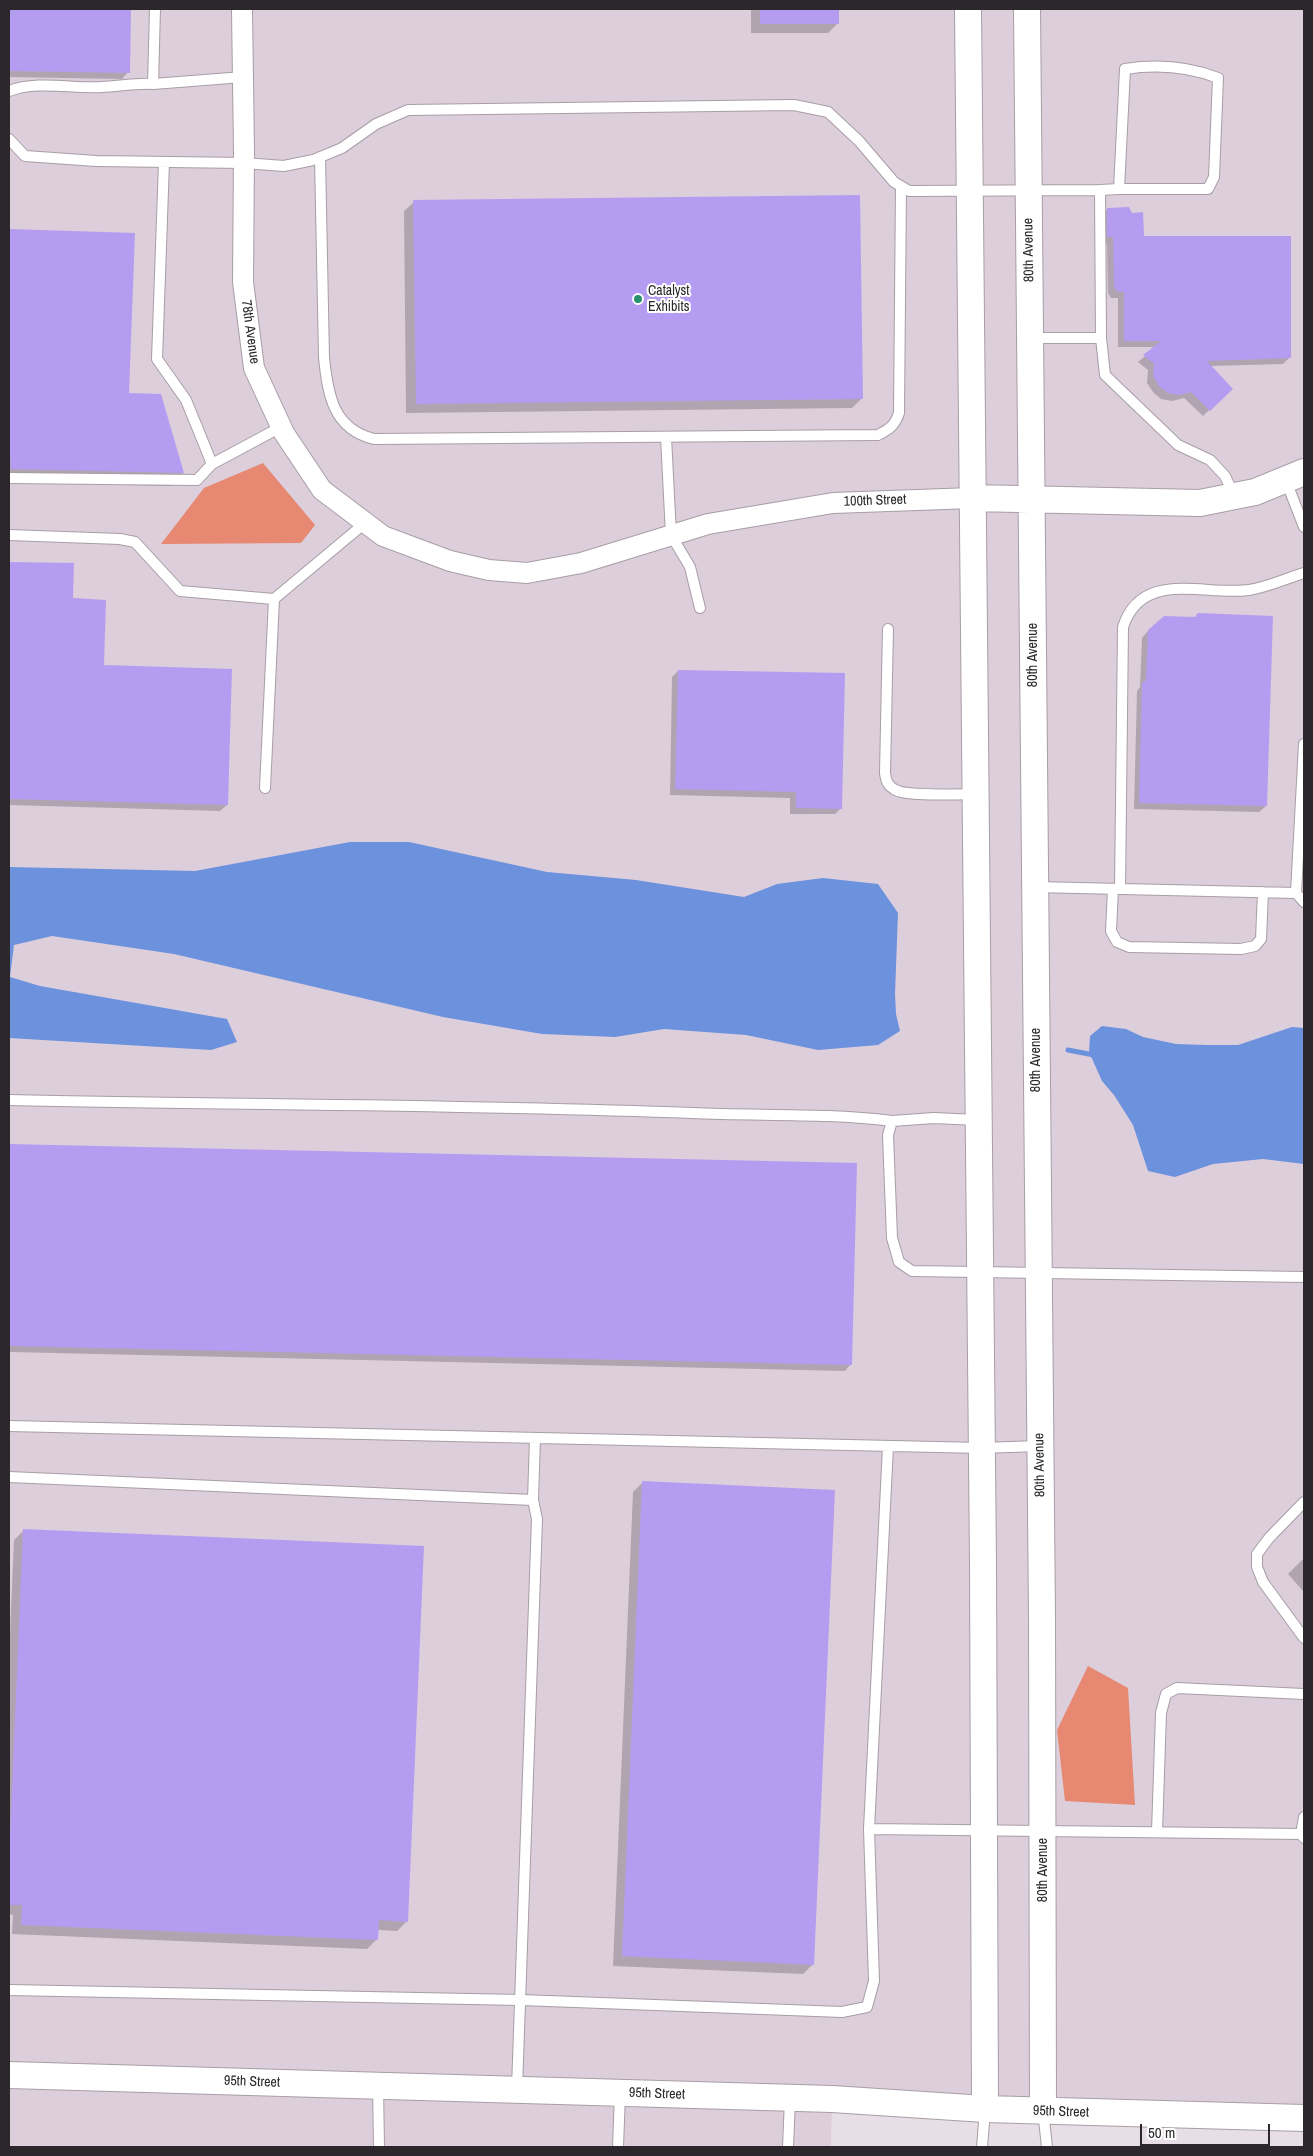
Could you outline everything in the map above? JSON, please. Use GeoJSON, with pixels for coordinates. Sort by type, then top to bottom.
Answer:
{"type":"FeatureCollection","features":[{"type":"Feature","properties":{"kind":"street","name":"78th Avenue"},"geometry":{"type":"LineString","coordinates":[[242,9],[243,282],[254,368],[281,427],[322,490],[383,536],[450,561]]}},
{"type":"Feature","properties":{"kind":"street"},"geometry":{"type":"LineString","coordinates":[[968,9],[986,2109]]}},
{"type":"Feature","properties":{"kind":"street","name":"80th Avenue"},"geometry":{"type":"LineString","coordinates":[[1027,9],[1043,1830],[1043,2111]]}},
{"type":"Feature","properties":{"kind":"street","name":"100th Street"},"geometry":{"type":"LineString","coordinates":[[450,561],[489,570],[527,573],[581,564],[708,524],[833,503],[973,498],[1200,503],[1255,492],[1295,476]]}},
{"type":"Feature","properties":{"kind":"street","name":"95th Street"},"geometry":{"type":"LineString","coordinates":[[9,2075],[790,2098],[986,2109],[1304,2118]]}},
{"type":"Feature","properties":{"kind":"lane"},"geometry":{"type":"LineString","coordinates":[[153,84],[155,9]]}},
{"type":"Feature","properties":{"kind":"lane"},"geometry":{"type":"LineString","coordinates":[[9,139],[25,156],[96,161],[244,162],[284,166],[320,157],[342,148],[376,124],[408,110],[794,105],[828,112],[859,141],[894,182],[909,191],[1208,189],[1214,177],[1218,78],[1195,69],[1148,66],[1125,69],[1119,189]]}},
{"type":"Feature","properties":{"kind":"lane"},"geometry":{"type":"LineString","coordinates":[[9,91],[22,86],[102,87],[138,83],[153,84],[243,78]]}},
{"type":"Feature","properties":{"kind":"lane"},"geometry":{"type":"LineString","coordinates":[[320,157],[324,358],[327,386],[336,412],[348,428],[360,436],[374,439],[878,435],[889,430],[900,413],[901,186]]}},
{"type":"Feature","properties":{"kind":"lane"},"geometry":{"type":"LineString","coordinates":[[164,162],[157,358],[186,400],[212,464]]}},
{"type":"Feature","properties":{"kind":"lane"},"geometry":{"type":"LineString","coordinates":[[1100,190],[1101,338],[1105,375],[1178,445],[1210,460],[1225,476],[1234,496]]}},
{"type":"Feature","properties":{"kind":"lane"},"geometry":{"type":"LineString","coordinates":[[1030,338],[1101,338]]}},
{"type":"Feature","properties":{"kind":"lane"},"geometry":{"type":"LineString","coordinates":[[9,478],[197,480],[212,464],[281,427]]}},
{"type":"Feature","properties":{"kind":"lane"},"geometry":{"type":"LineString","coordinates":[[666,437],[671,535],[690,567],[700,608]]}},
{"type":"Feature","properties":{"kind":"lane"},"geometry":{"type":"LineString","coordinates":[[1295,476],[1304,528]]}},
{"type":"Feature","properties":{"kind":"lane"},"geometry":{"type":"LineString","coordinates":[[9,535],[120,539],[135,542],[180,591],[274,599],[365,522]]}},
{"type":"Feature","properties":{"kind":"lane"},"geometry":{"type":"LineString","coordinates":[[1263,892],[1261,939],[1255,946],[1241,949],[1129,947],[1117,942],[1111,931],[1116,889],[1123,627],[1128,613],[1139,599],[1153,591],[1180,589],[1226,592],[1252,589],[1304,573]]}},
{"type":"Feature","properties":{"kind":"lane"},"geometry":{"type":"LineString","coordinates":[[265,788],[274,599]]}},
{"type":"Feature","properties":{"kind":"lane"},"geometry":{"type":"LineString","coordinates":[[888,628],[885,773],[887,783],[895,790],[907,793],[975,794]]}},
{"type":"Feature","properties":{"kind":"lane"},"geometry":{"type":"LineString","coordinates":[[1304,744],[1296,893],[1304,902]]}},
{"type":"Feature","properties":{"kind":"lane"},"geometry":{"type":"LineString","coordinates":[[1034,887],[1296,893]]}},
{"type":"Feature","properties":{"kind":"lane"},"geometry":{"type":"LineString","coordinates":[[9,1100],[562,1108],[735,1115],[853,1116],[892,1121],[934,1118],[977,1120]]}},
{"type":"Feature","properties":{"kind":"lane"},"geometry":{"type":"LineString","coordinates":[[892,1121],[888,1135],[892,1238],[898,1262],[912,1271],[1304,1277]]}},
{"type":"Feature","properties":{"kind":"lane"},"geometry":{"type":"LineString","coordinates":[[9,1426],[981,1448],[1040,1446]]}},
{"type":"Feature","properties":{"kind":"lane"},"geometry":{"type":"LineString","coordinates":[[518,2090],[537,1519],[534,1500],[535,1438]]}},
{"type":"Feature","properties":{"kind":"lane"},"geometry":{"type":"LineString","coordinates":[[9,1990],[520,2000],[842,2012],[867,2007],[874,1981],[870,1829],[888,1446]]}},
{"type":"Feature","properties":{"kind":"lane"},"geometry":{"type":"LineString","coordinates":[[9,1477],[534,1500]]}},
{"type":"Feature","properties":{"kind":"lane"},"geometry":{"type":"LineString","coordinates":[[1304,1502],[1269,1538],[1257,1554],[1257,1567],[1263,1582],[1304,1638]]}},
{"type":"Feature","properties":{"kind":"lane"},"geometry":{"type":"LineString","coordinates":[[1157,1832],[1161,1713],[1166,1694],[1177,1688],[1304,1694]]}},
{"type":"Feature","properties":{"kind":"lane"},"geometry":{"type":"LineString","coordinates":[[870,1829],[1043,1830],[1302,1836],[1304,1817]]}},
{"type":"Feature","properties":{"kind":"lane"},"geometry":{"type":"LineString","coordinates":[[378,2086],[379,2147]]}},
{"type":"Feature","properties":{"kind":"lane"},"geometry":{"type":"LineString","coordinates":[[618,2147],[620,2093]]}},
{"type":"Feature","properties":{"kind":"lane"},"geometry":{"type":"LineString","coordinates":[[788,2147],[790,2098]]}},
{"type":"Feature","properties":{"kind":"lane"},"geometry":{"type":"LineString","coordinates":[[982,2147],[986,2109]]}},
{"type":"Feature","properties":{"kind":"lane"},"geometry":{"type":"LineString","coordinates":[[1043,2111],[1047,2147]]}},
{"type":"Feature","properties":{"kind":"shaded area"},"geometry":{"type":"Polygon","coordinates":[[[9,9],[1304,9],[1304,2118],[832,2100],[831,2147],[9,2147],[9,9]]]}},
{"type":"Feature","properties":{"kind":"shaded area"},"geometry":{"type":"Polygon","coordinates":[[[263,463],[315,525],[301,543],[161,544],[204,488],[263,463]]]}},
{"type":"Feature","properties":{"kind":"shaded area"},"geometry":{"type":"Polygon","coordinates":[[[1088,1666],[1128,1688],[1135,1805],[1065,1801],[1057,1730],[1088,1666]]]}},
{"type":"Feature","properties":{"kind":"water"},"geometry":{"type":"Polygon","coordinates":[[[350,842],[409,842],[547,872],[636,880],[744,897],[777,884],[823,878],[878,884],[898,913],[895,994],[896,1014],[900,1031],[878,1045],[818,1050],[746,1035],[664,1029],[615,1037],[542,1034],[443,1017],[174,954],[52,936],[14,945],[10,977],[40,986],[227,1019],[237,1042],[211,1050],[9,1038],[9,867],[195,871],[350,842]]]}},
{"type":"Feature","properties":{"kind":"water"},"geometry":{"type":"Polygon","coordinates":[[[1102,1026],[1126,1029],[1143,1037],[1176,1044],[1206,1045],[1238,1045],[1292,1027],[1304,1028],[1304,1164],[1263,1159],[1213,1164],[1175,1177],[1148,1171],[1133,1125],[1114,1095],[1102,1081],[1089,1052],[1090,1036],[1102,1026]]]}},
{"type":"Feature","properties":{"kind":"building"},"geometry":{"type":"Polygon","coordinates":[[[9,9],[131,9],[130,73],[9,71],[9,9]]]}},
{"type":"Feature","properties":{"kind":"building"},"geometry":{"type":"Polygon","coordinates":[[[760,9],[839,9],[839,24],[760,24],[760,9]]]}},
{"type":"Feature","properties":{"kind":"building","name":"Catalyst Exhibits"},"geometry":{"type":"Polygon","coordinates":[[[860,195],[863,399],[416,404],[413,200],[860,195]]]}},
{"type":"Feature","properties":{"kind":"building"},"geometry":{"type":"Polygon","coordinates":[[[1129,207],[1132,213],[1143,212],[1144,236],[1291,236],[1291,358],[1207,361],[1233,389],[1210,411],[1191,392],[1179,395],[1168,393],[1159,386],[1153,376],[1154,364],[1143,355],[1161,341],[1124,341],[1124,292],[1118,292],[1114,287],[1113,237],[1107,237],[1107,208],[1129,207]]]}},
{"type":"Feature","properties":{"kind":"building"},"geometry":{"type":"Polygon","coordinates":[[[9,229],[135,233],[129,393],[161,394],[184,473],[11,469],[9,436],[9,229]]]}},
{"type":"Feature","properties":{"kind":"building"},"geometry":{"type":"Polygon","coordinates":[[[9,562],[74,563],[73,598],[106,600],[104,665],[232,669],[228,805],[9,799],[9,562]]]}},
{"type":"Feature","properties":{"kind":"building"},"geometry":{"type":"Polygon","coordinates":[[[1198,613],[1273,616],[1267,806],[1139,803],[1142,683],[1146,680],[1148,630],[1164,616],[1195,617],[1198,613]]]}},
{"type":"Feature","properties":{"kind":"building"},"geometry":{"type":"Polygon","coordinates":[[[678,670],[845,673],[842,809],[796,808],[796,792],[675,789],[678,670]]]}},
{"type":"Feature","properties":{"kind":"building"},"geometry":{"type":"Polygon","coordinates":[[[9,1144],[857,1163],[852,1365],[9,1346],[9,1144]]]}},
{"type":"Feature","properties":{"kind":"building"},"geometry":{"type":"Polygon","coordinates":[[[642,1481],[835,1490],[814,1965],[622,1956],[642,1481]]]}},
{"type":"Feature","properties":{"kind":"building"},"geometry":{"type":"Polygon","coordinates":[[[23,1529],[424,1546],[408,1922],[379,1920],[378,1940],[21,1925],[22,1905],[9,1905],[9,1861],[23,1529]]]}},
{"type":"Feature","properties":{"kind":"waterway"},"geometry":{"type":"LineString","coordinates":[[1068,1050],[1094,1055]]}},
{"type":"Feature","properties":{"kind":"place","name":"Catalyst Exhibits"},"geometry":{"type":"Point","coordinates":[638,299]}}]}
